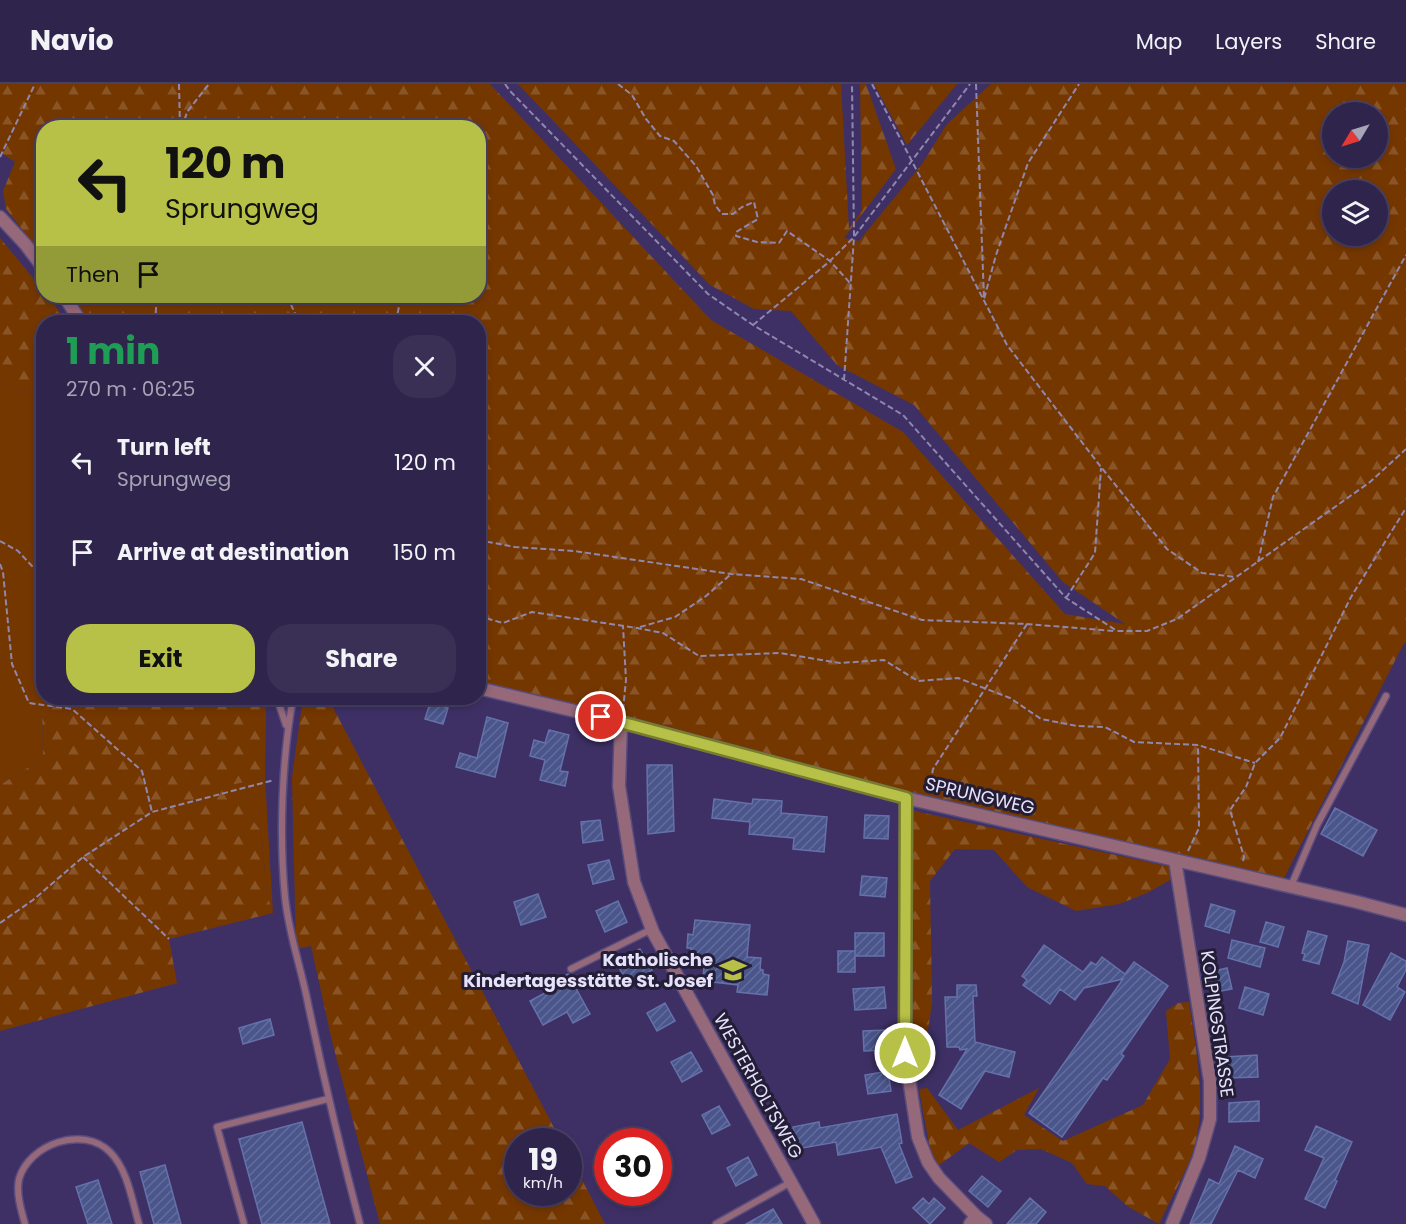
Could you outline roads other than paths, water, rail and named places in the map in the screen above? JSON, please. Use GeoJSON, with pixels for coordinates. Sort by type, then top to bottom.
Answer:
{"type":"FeatureCollection","features":[{"type":"Feature","properties":{"kind":"street"},"geometry":{"type":"LineString","coordinates":[[0,217],[36,258]]}},
{"type":"Feature","properties":{"kind":"street","name":"SPRUNGWEG"},"geometry":{"type":"LineString","coordinates":[[486,690],[621,722],[906,798],[1291,886],[1406,915]]}},
{"type":"Feature","properties":{"kind":"street","name":"WESTERHOLTSWEG"},"geometry":{"type":"LineString","coordinates":[[621,722],[619,786],[634,882],[652,929],[814,1224]]}},
{"type":"Feature","properties":{"kind":"street"},"geometry":{"type":"LineString","coordinates":[[906,798],[905,1053],[918,1137],[928,1162],[939,1178],[977,1221]]}},
{"type":"Feature","properties":{"kind":"street","name":"KOLPINGSTRASSE"},"geometry":{"type":"LineString","coordinates":[[1172,1224],[1199,1158],[1210,1119],[1210,1091],[1181,861]]}},
{"type":"Feature","properties":{"kind":"lane"},"geometry":{"type":"LineString","coordinates":[[1291,886],[1317,825],[1386,696]]}},
{"type":"Feature","properties":{"kind":"lane"},"geometry":{"type":"LineString","coordinates":[[279,705],[287,729]]}},
{"type":"Feature","properties":{"kind":"lane"},"geometry":{"type":"LineString","coordinates":[[292,705],[287,729],[284,777],[285,898],[328,1099],[360,1224]]}},
{"type":"Feature","properties":{"kind":"lane"},"geometry":{"type":"LineString","coordinates":[[571,969],[652,929]]}},
{"type":"Feature","properties":{"kind":"lane"},"geometry":{"type":"LineString","coordinates":[[244,1224],[217,1127],[328,1099]]}},
{"type":"Feature","properties":{"kind":"lane"},"geometry":{"type":"LineString","coordinates":[[26,1224],[20,1204],[19,1179],[29,1160],[49,1146],[70,1139],[90,1141],[110,1151],[123,1172],[139,1224]]}},
{"type":"Feature","properties":{"kind":"lane"},"geometry":{"type":"LineString","coordinates":[[716,1224],[791,1182]]}},
{"type":"Feature","properties":{"kind":"place","name":"Katholische Kindertagesstätte St. Josef"},"geometry":{"type":"Point","coordinates":[733,970]}}]}
